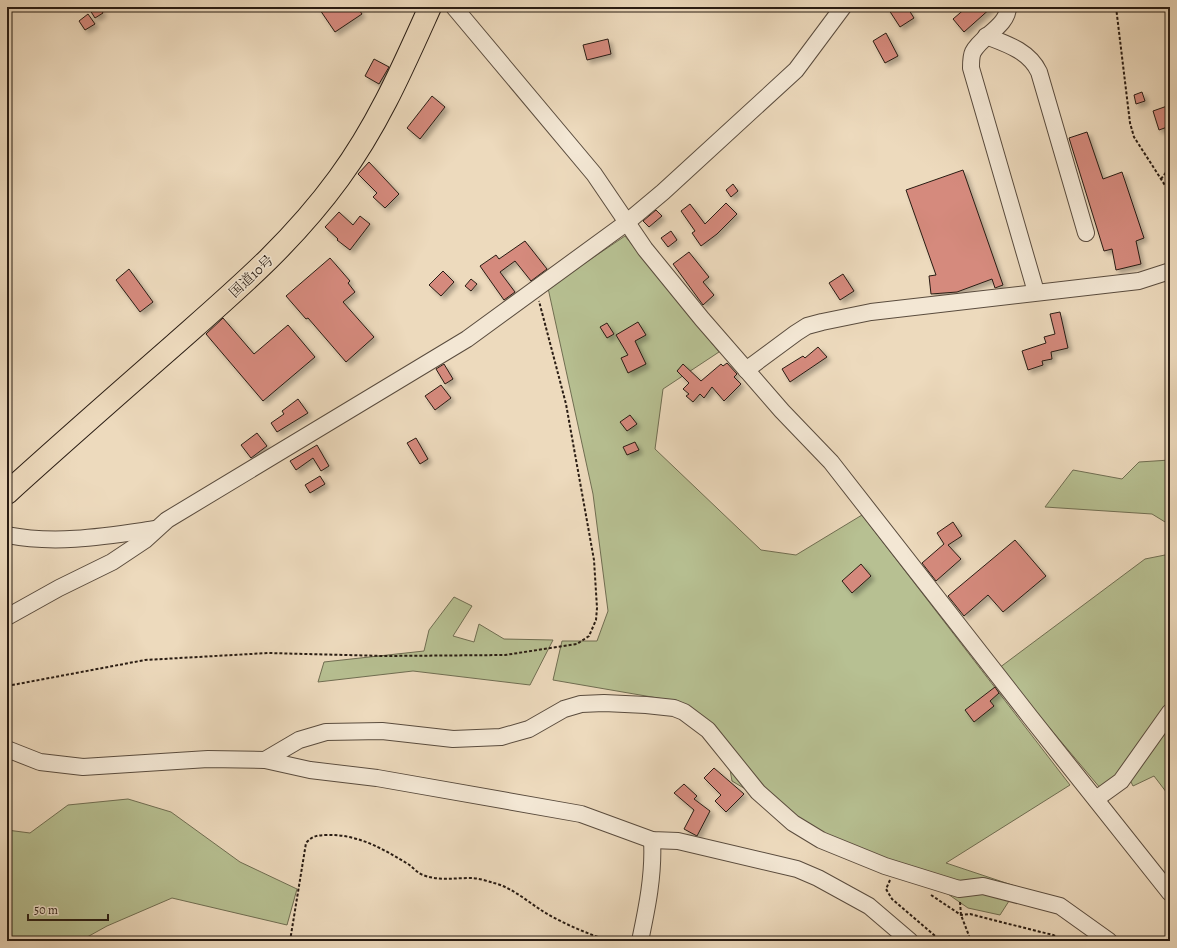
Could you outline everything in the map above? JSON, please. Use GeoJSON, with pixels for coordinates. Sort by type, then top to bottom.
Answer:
{"type":"FeatureCollection","features":[{"type":"Feature","properties":{"kind":"highway","name":"国道10号"},"geometry":{"type":"LineString","coordinates":[[7,493],[237,290],[296,232],[340,177],[367,136],[391,94],[430,7]]}},
{"type":"Feature","properties":{"kind":"street"},"geometry":{"type":"LineString","coordinates":[[454,7],[594,174],[626,223],[698,314],[746,370],[831,462],[1170,893]]}},
{"type":"Feature","properties":{"kind":"street"},"geometry":{"type":"LineString","coordinates":[[7,618],[59,588],[112,562],[146,540],[167,520],[282,449],[467,339],[626,223],[663,192],[796,70],[843,7]]}},
{"type":"Feature","properties":{"kind":"street"},"geometry":{"type":"LineString","coordinates":[[1008,7],[1004,19],[986,36],[972,53],[971,68],[1036,292]]}},
{"type":"Feature","properties":{"kind":"street"},"geometry":{"type":"LineString","coordinates":[[986,36],[1027,55],[1037,67],[1086,233]]}},
{"type":"Feature","properties":{"kind":"street"},"geometry":{"type":"LineString","coordinates":[[746,370],[807,326],[822,322],[871,312],[1139,281],[1170,272]]}},
{"type":"Feature","properties":{"kind":"street"},"geometry":{"type":"LineString","coordinates":[[7,535],[48,540],[113,536],[156,529]]}},
{"type":"Feature","properties":{"kind":"street"},"geometry":{"type":"LineString","coordinates":[[265,760],[299,740],[326,732],[382,732],[453,739],[501,737],[529,729],[564,708],[581,704],[604,703],[674,708],[684,712],[708,730],[758,792],[793,824],[821,840],[885,866],[959,889],[983,886],[1060,906],[1109,941]]}},
{"type":"Feature","properties":{"kind":"street"},"geometry":{"type":"LineString","coordinates":[[1096,799],[1121,781],[1170,712]]}},
{"type":"Feature","properties":{"kind":"street"},"geometry":{"type":"LineString","coordinates":[[7,750],[40,762],[83,767],[208,759],[265,760],[310,770],[377,778],[581,814],[652,840],[678,841],[797,869],[818,878],[869,906],[910,941]]}},
{"type":"Feature","properties":{"kind":"street"},"geometry":{"type":"LineString","coordinates":[[640,941],[650,887],[653,858],[652,840]]}},
{"type":"Feature","properties":{"kind":"path"},"geometry":{"type":"LineString","coordinates":[[1116,7],[1130,123],[1134,137],[1170,193]]}},
{"type":"Feature","properties":{"kind":"path"},"geometry":{"type":"LineString","coordinates":[[1161,179],[1170,167]]}},
{"type":"Feature","properties":{"kind":"path"},"geometry":{"type":"LineString","coordinates":[[7,686],[145,660],[268,653],[384,656],[505,655],[583,642],[589,636],[596,620],[597,608],[594,560],[566,404],[536,288]]}},
{"type":"Feature","properties":{"kind":"path"},"geometry":{"type":"LineString","coordinates":[[290,941],[306,843],[317,835],[336,835],[354,836],[377,846],[411,866],[421,874],[434,879],[473,878],[495,883],[513,892],[546,913],[596,937],[610,941]]}},
{"type":"Feature","properties":{"kind":"path"},"geometry":{"type":"LineString","coordinates":[[893,878],[889,881],[886,889],[892,899],[941,941]]}},
{"type":"Feature","properties":{"kind":"path"},"geometry":{"type":"LineString","coordinates":[[959,889],[961,915],[971,941]]}},
{"type":"Feature","properties":{"kind":"path"},"geometry":{"type":"LineString","coordinates":[[928,893],[961,915],[970,914],[1053,935],[1066,941]]}},
{"type":"Feature","properties":{"kind":"green space"},"geometry":{"type":"Polygon","coordinates":[[[625,236],[719,352],[663,389],[655,449],[761,550],[796,555],[862,515],[1070,785],[946,863],[1018,887],[1000,915],[968,908],[935,885],[797,820],[732,781],[726,747],[675,701],[553,680],[562,641],[597,641],[608,611],[593,494],[548,288],[625,236]]]}},
{"type":"Feature","properties":{"kind":"green space"},"geometry":{"type":"Polygon","coordinates":[[[1170,460],[1170,525],[1152,514],[1045,507],[1073,470],[1122,479],[1139,462],[1170,460]]]}},
{"type":"Feature","properties":{"kind":"green space"},"geometry":{"type":"Polygon","coordinates":[[[1170,554],[1170,701],[1119,776],[1101,789],[999,668],[1145,559],[1170,554]]]}},
{"type":"Feature","properties":{"kind":"green space"},"geometry":{"type":"Polygon","coordinates":[[[454,597],[472,606],[453,636],[474,642],[479,624],[504,639],[553,640],[530,685],[413,671],[318,682],[324,662],[424,651],[429,630],[454,597]]]}},
{"type":"Feature","properties":{"kind":"green space"},"geometry":{"type":"Polygon","coordinates":[[[1170,723],[1170,797],[1154,776],[1133,786],[1129,778],[1170,723]]]}},
{"type":"Feature","properties":{"kind":"green space"},"geometry":{"type":"Polygon","coordinates":[[[128,799],[171,812],[240,862],[297,889],[287,925],[172,898],[107,926],[80,941],[7,941],[7,830],[30,833],[68,805],[128,799]]]}},
{"type":"Feature","properties":{"kind":"building"},"geometry":{"type":"Polygon","coordinates":[[[88,7],[99,7],[103,13],[95,18],[88,7]]]}},
{"type":"Feature","properties":{"kind":"building"},"geometry":{"type":"Polygon","coordinates":[[[318,7],[357,7],[362,14],[335,32],[318,7]]]}},
{"type":"Feature","properties":{"kind":"building"},"geometry":{"type":"Polygon","coordinates":[[[887,7],[907,7],[914,18],[900,27],[887,7]]]}},
{"type":"Feature","properties":{"kind":"building"},"geometry":{"type":"Polygon","coordinates":[[[967,7],[992,7],[964,32],[953,19],[967,7]]]}},
{"type":"Feature","properties":{"kind":"building"},"geometry":{"type":"Polygon","coordinates":[[[88,14],[95,24],[85,30],[79,21],[88,14]]]}},
{"type":"Feature","properties":{"kind":"building"},"geometry":{"type":"Polygon","coordinates":[[[886,33],[898,56],[885,63],[873,41],[886,33]]]}},
{"type":"Feature","properties":{"kind":"building"},"geometry":{"type":"Polygon","coordinates":[[[608,39],[611,54],[587,60],[583,45],[608,39]]]}},
{"type":"Feature","properties":{"kind":"building"},"geometry":{"type":"Polygon","coordinates":[[[374,59],[389,67],[379,84],[365,76],[374,59]]]}},
{"type":"Feature","properties":{"kind":"building"},"geometry":{"type":"Polygon","coordinates":[[[1142,92],[1145,101],[1136,104],[1134,95],[1142,92]]]}},
{"type":"Feature","properties":{"kind":"building"},"geometry":{"type":"Polygon","coordinates":[[[432,96],[445,107],[420,139],[407,128],[432,96]]]}},
{"type":"Feature","properties":{"kind":"building"},"geometry":{"type":"Polygon","coordinates":[[[1170,105],[1170,126],[1159,130],[1153,111],[1170,105]]]}},
{"type":"Feature","properties":{"kind":"building"},"geometry":{"type":"Polygon","coordinates":[[[1087,132],[1103,179],[1122,172],[1144,238],[1136,241],[1141,264],[1116,270],[1112,249],[1104,251],[1069,138],[1087,132]]]}},
{"type":"Feature","properties":{"kind":"building"},"geometry":{"type":"Polygon","coordinates":[[[369,162],[399,194],[385,208],[373,197],[377,193],[358,174],[369,162]]]}},
{"type":"Feature","properties":{"kind":"building"},"geometry":{"type":"Polygon","coordinates":[[[963,170],[1003,285],[995,288],[992,279],[957,292],[931,294],[929,276],[936,275],[906,190],[963,170]]]}},
{"type":"Feature","properties":{"kind":"building"},"geometry":{"type":"Polygon","coordinates":[[[733,184],[738,191],[731,197],[726,190],[733,184]]]}},
{"type":"Feature","properties":{"kind":"building"},"geometry":{"type":"Polygon","coordinates":[[[726,203],[737,214],[717,234],[701,246],[692,233],[695,231],[681,211],[690,204],[705,224],[726,203]]]}},
{"type":"Feature","properties":{"kind":"building"},"geometry":{"type":"Polygon","coordinates":[[[656,210],[662,216],[649,227],[643,221],[656,210]]]}},
{"type":"Feature","properties":{"kind":"building"},"geometry":{"type":"Polygon","coordinates":[[[339,212],[353,225],[360,216],[370,224],[350,250],[337,240],[338,239],[325,227],[339,212]]]}},
{"type":"Feature","properties":{"kind":"building"},"geometry":{"type":"Polygon","coordinates":[[[671,231],[677,240],[668,247],[661,238],[671,231]]]}},
{"type":"Feature","properties":{"kind":"building"},"geometry":{"type":"Polygon","coordinates":[[[525,241],[547,269],[531,281],[515,261],[500,272],[515,292],[504,300],[480,266],[496,255],[499,259],[525,241]]]}},
{"type":"Feature","properties":{"kind":"building"},"geometry":{"type":"Polygon","coordinates":[[[689,252],[709,277],[703,282],[714,295],[703,305],[673,264],[689,252]]]}},
{"type":"Feature","properties":{"kind":"building"},"geometry":{"type":"Polygon","coordinates":[[[330,258],[350,281],[348,283],[355,292],[343,302],[374,337],[346,362],[308,318],[306,319],[286,296],[330,258]]]}},
{"type":"Feature","properties":{"kind":"building"},"geometry":{"type":"Polygon","coordinates":[[[129,269],[153,302],[140,312],[116,280],[129,269]]]}},
{"type":"Feature","properties":{"kind":"building"},"geometry":{"type":"Polygon","coordinates":[[[443,271],[454,282],[441,296],[429,285],[443,271]]]}},
{"type":"Feature","properties":{"kind":"building"},"geometry":{"type":"Polygon","coordinates":[[[843,274],[854,291],[840,300],[829,283],[843,274]]]}},
{"type":"Feature","properties":{"kind":"building"},"geometry":{"type":"Polygon","coordinates":[[[471,279],[477,284],[471,291],[465,286],[471,279]]]}},
{"type":"Feature","properties":{"kind":"building"},"geometry":{"type":"Polygon","coordinates":[[[1060,312],[1068,348],[1051,352],[1052,359],[1042,361],[1043,365],[1028,370],[1022,351],[1046,343],[1044,337],[1055,334],[1050,314],[1060,312]]]}},
{"type":"Feature","properties":{"kind":"building"},"geometry":{"type":"Polygon","coordinates":[[[223,318],[254,354],[288,325],[315,357],[263,401],[206,334],[223,318]]]}},
{"type":"Feature","properties":{"kind":"building"},"geometry":{"type":"Polygon","coordinates":[[[638,322],[646,335],[635,341],[646,364],[628,373],[621,358],[628,355],[616,335],[638,322]]]}},
{"type":"Feature","properties":{"kind":"building"},"geometry":{"type":"Polygon","coordinates":[[[607,323],[614,334],[607,338],[600,327],[607,323]]]}},
{"type":"Feature","properties":{"kind":"building"},"geometry":{"type":"Polygon","coordinates":[[[818,347],[827,357],[790,382],[782,369],[803,356],[805,358],[818,347]]]}},
{"type":"Feature","properties":{"kind":"building"},"geometry":{"type":"Polygon","coordinates":[[[727,363],[737,374],[734,377],[741,384],[724,401],[712,387],[704,398],[700,394],[693,402],[686,396],[689,394],[683,389],[689,383],[677,371],[683,364],[701,381],[721,364],[723,366],[727,363]]]}},
{"type":"Feature","properties":{"kind":"building"},"geometry":{"type":"Polygon","coordinates":[[[444,364],[453,379],[445,384],[436,369],[444,364]]]}},
{"type":"Feature","properties":{"kind":"building"},"geometry":{"type":"Polygon","coordinates":[[[441,385],[451,398],[435,410],[425,396],[441,385]]]}},
{"type":"Feature","properties":{"kind":"building"},"geometry":{"type":"Polygon","coordinates":[[[298,399],[308,413],[277,432],[271,423],[284,414],[282,411],[298,399]]]}},
{"type":"Feature","properties":{"kind":"building"},"geometry":{"type":"Polygon","coordinates":[[[630,415],[637,424],[627,431],[620,422],[630,415]]]}},
{"type":"Feature","properties":{"kind":"building"},"geometry":{"type":"Polygon","coordinates":[[[257,433],[267,446],[251,458],[241,445],[257,433]]]}},
{"type":"Feature","properties":{"kind":"building"},"geometry":{"type":"Polygon","coordinates":[[[416,438],[428,459],[420,464],[407,443],[416,438]]]}},
{"type":"Feature","properties":{"kind":"building"},"geometry":{"type":"Polygon","coordinates":[[[635,442],[639,450],[627,455],[623,447],[635,442]]]}},
{"type":"Feature","properties":{"kind":"building"},"geometry":{"type":"Polygon","coordinates":[[[317,445],[329,466],[321,471],[313,458],[296,470],[290,461],[317,445]]]}},
{"type":"Feature","properties":{"kind":"building"},"geometry":{"type":"Polygon","coordinates":[[[320,476],[325,484],[310,493],[305,485],[320,476]]]}},
{"type":"Feature","properties":{"kind":"building"},"geometry":{"type":"Polygon","coordinates":[[[953,522],[962,536],[948,545],[961,559],[936,581],[922,563],[944,544],[937,533],[953,522]]]}},
{"type":"Feature","properties":{"kind":"building"},"geometry":{"type":"Polygon","coordinates":[[[1015,540],[1046,576],[1003,612],[988,595],[964,616],[948,596],[1015,540]]]}},
{"type":"Feature","properties":{"kind":"building"},"geometry":{"type":"Polygon","coordinates":[[[861,564],[871,576],[852,593],[842,581],[861,564]]]}},
{"type":"Feature","properties":{"kind":"building"},"geometry":{"type":"Polygon","coordinates":[[[995,687],[999,693],[990,701],[994,706],[974,722],[965,710],[995,687]]]}},
{"type":"Feature","properties":{"kind":"building"},"geometry":{"type":"Polygon","coordinates":[[[714,768],[744,794],[726,812],[715,801],[721,795],[704,778],[714,768]]]}},
{"type":"Feature","properties":{"kind":"building"},"geometry":{"type":"Polygon","coordinates":[[[684,784],[697,796],[694,799],[710,811],[697,836],[684,829],[694,810],[674,793],[684,784]]]}}]}
